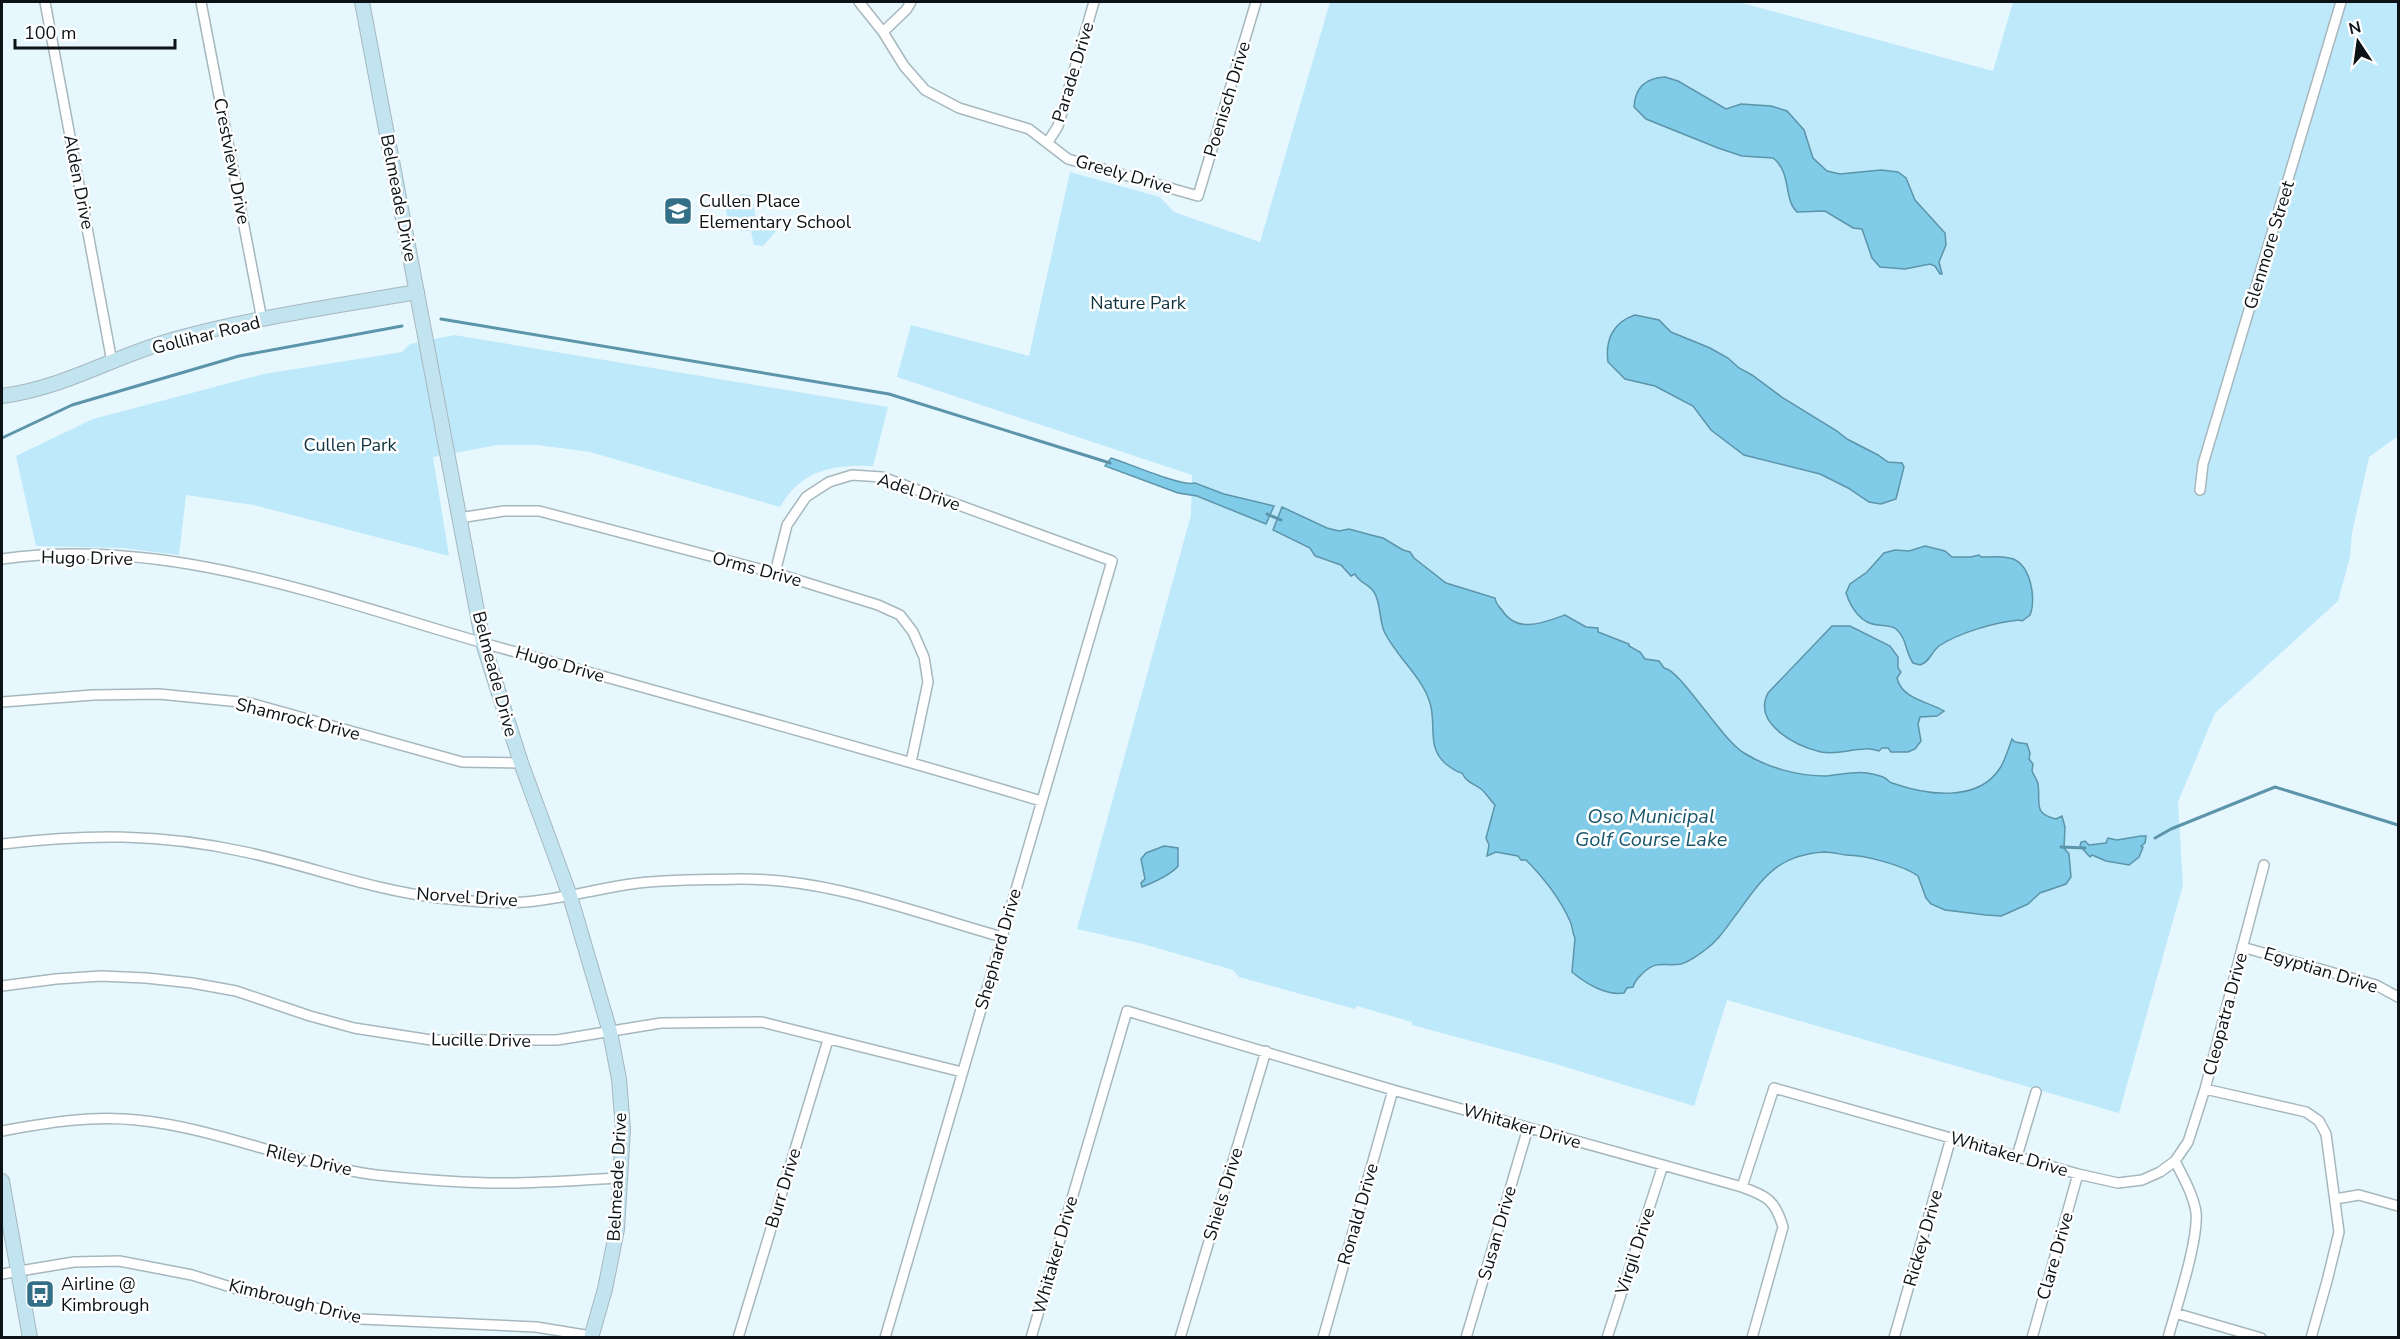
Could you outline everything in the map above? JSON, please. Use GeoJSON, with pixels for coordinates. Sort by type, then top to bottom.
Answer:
{"type":"FeatureCollection","features":[{"type":"Feature","properties":{"kind":"street","name":"Alden Drive"},"geometry":{"type":"LineString","coordinates":[[45,2],[112,362]]}},
{"type":"Feature","properties":{"kind":"street","name":"Crestview Drive"},"geometry":{"type":"LineString","coordinates":[[201,2],[262,320]]}},
{"type":"Feature","properties":{"kind":"street","name":"Belmeade Drive"},"geometry":{"type":"LineString","coordinates":[[362,2],[483,643],[520,764],[570,896],[610,1032],[619,1079],[623,1129],[616,1229],[607,1279],[591,1337]]}},
{"type":"Feature","properties":{"kind":"street","name":"Greely Drive"},"geometry":{"type":"LineString","coordinates":[[859,2],[883,32],[904,66],[925,90],[958,108],[1029,129],[1068,159],[1198,196]]}},
{"type":"Feature","properties":{"kind":"street"},"geometry":{"type":"LineString","coordinates":[[883,32],[906,10],[911,2]]}},
{"type":"Feature","properties":{"kind":"street","name":"Parade Drive"},"geometry":{"type":"LineString","coordinates":[[1048,142],[1058,126],[1094,2]]}},
{"type":"Feature","properties":{"kind":"street","name":"Poenisch Drive"},"geometry":{"type":"LineString","coordinates":[[1198,196],[1256,2]]}},
{"type":"Feature","properties":{"kind":"street","name":"Glenmore Street"},"geometry":{"type":"LineString","coordinates":[[2200,489],[2203,464],[2341,2]]}},
{"type":"Feature","properties":{"kind":"street","name":"Gollihar Road"},"geometry":{"type":"LineString","coordinates":[[2,396],[30,392],[70,380],[177,338],[417,292]]}},
{"type":"Feature","properties":{"kind":"street","name":"Adel Drive"},"geometry":{"type":"LineString","coordinates":[[775,573],[787,525],[806,497],[829,482],[852,476],[882,477],[1112,561]]}},
{"type":"Feature","properties":{"kind":"street","name":"Orms Drive"},"geometry":{"type":"LineString","coordinates":[[459,518],[504,511],[539,511],[775,573],[878,605],[900,615],[913,632],[924,657],[928,682],[911,762]]}},
{"type":"Feature","properties":{"kind":"street","name":"Hugo Drive"},"geometry":{"type":"LineString","coordinates":[[2,559],[61,554],[106,555],[207,567],[293,585],[483,643],[911,762],[1041,801]]}},
{"type":"Feature","properties":{"kind":"street","name":"Shephard Drive"},"geometry":{"type":"LineString","coordinates":[[885,1338],[1112,561]]}},
{"type":"Feature","properties":{"kind":"street","name":"Shamrock Drive"},"geometry":{"type":"LineString","coordinates":[[2,702],[159,694],[250,703],[462,762],[520,764]]}},
{"type":"Feature","properties":{"kind":"street","name":"Norvel Drive"},"geometry":{"type":"LineString","coordinates":[[2,844],[105,835],[152,837],[244,851],[343,880],[438,898],[525,902],[633,884],[741,879],[795,882],[843,891],[1002,937]]}},
{"type":"Feature","properties":{"kind":"street","name":"Cleopatra Drive"},"geometry":{"type":"LineString","coordinates":[[2175,1161],[2188,1142],[2205,1089],[2264,865]]}},
{"type":"Feature","properties":{"kind":"street","name":"Egyptian Drive"},"geometry":{"type":"LineString","coordinates":[[2242,947],[2376,985],[2398,997]]}},
{"type":"Feature","properties":{"kind":"street","name":"Lucille Drive"},"geometry":{"type":"LineString","coordinates":[[2,986],[101,976],[192,983],[236,991],[354,1028],[431,1040],[556,1040],[661,1023],[762,1022],[962,1072]]}},
{"type":"Feature","properties":{"kind":"street","name":"Whitaker Drive"},"geometry":{"type":"LineString","coordinates":[[1031,1338],[1127,1011],[1393,1090],[1742,1187],[1774,1088],[2078,1174],[2118,1183],[2142,1180],[2160,1172],[2175,1161]]}},
{"type":"Feature","properties":{"kind":"street","name":"Burr Drive"},"geometry":{"type":"LineString","coordinates":[[738,1338],[828,1040]]}},
{"type":"Feature","properties":{"kind":"street","name":"Shiels Drive"},"geometry":{"type":"LineString","coordinates":[[1180,1338],[1266,1051]]}},
{"type":"Feature","properties":{"kind":"street"},"geometry":{"type":"LineString","coordinates":[[2205,1089],[2306,1112],[2319,1121],[2326,1134],[2339,1232],[2311,1338]]}},
{"type":"Feature","properties":{"kind":"street","name":"Ronald Drive"},"geometry":{"type":"LineString","coordinates":[[1323,1338],[1393,1090]]}},
{"type":"Feature","properties":{"kind":"street"},"geometry":{"type":"LineString","coordinates":[[2017,1156],[2036,1092]]}},
{"type":"Feature","properties":{"kind":"street","name":"Riley Drive"},"geometry":{"type":"LineString","coordinates":[[2,1131],[73,1121],[135,1119],[172,1125],[301,1160],[376,1174],[489,1183],[621,1178]]}},
{"type":"Feature","properties":{"kind":"street","name":"Susan Drive"},"geometry":{"type":"LineString","coordinates":[[1466,1338],[1528,1128]]}},
{"type":"Feature","properties":{"kind":"street","name":"Rickey Drive"},"geometry":{"type":"LineString","coordinates":[[1894,1338],[1951,1138]]}},
{"type":"Feature","properties":{"kind":"street"},"geometry":{"type":"LineString","coordinates":[[2168,1338],[2196,1230],[2193,1203],[2188,1186],[2175,1161]]}},
{"type":"Feature","properties":{"kind":"street","name":"Virgil Drive"},"geometry":{"type":"LineString","coordinates":[[1607,1338],[1663,1165]]}},
{"type":"Feature","properties":{"kind":"street","name":"Clare Drive"},"geometry":{"type":"LineString","coordinates":[[2032,1338],[2078,1174]]}},
{"type":"Feature","properties":{"kind":"street"},"geometry":{"type":"LineString","coordinates":[[2,1181],[30,1338]]}},
{"type":"Feature","properties":{"kind":"street"},"geometry":{"type":"LineString","coordinates":[[1742,1187],[1767,1196],[1778,1211],[1783,1227],[1752,1338]]}},
{"type":"Feature","properties":{"kind":"street"},"geometry":{"type":"LineString","coordinates":[[2335,1199],[2359,1195],[2398,1206]]}},
{"type":"Feature","properties":{"kind":"street","name":"Kimbrough Drive"},"geometry":{"type":"LineString","coordinates":[[2,1274],[74,1262],[118,1261],[192,1275],[237,1289],[361,1319],[536,1327],[591,1337]]}},
{"type":"Feature","properties":{"kind":"street"},"geometry":{"type":"LineString","coordinates":[[2175,1313],[2261,1338]]}},
{"type":"Feature","properties":{"kind":"green space","name":"Nature Park"},"geometry":{"type":"Polygon","coordinates":[[[1330,2],[1738,2],[1993,71],[2013,2],[2398,2],[2398,436],[2369,457],[2352,533],[2350,557],[2338,601],[2215,713],[2178,802],[2183,885],[2119,1113],[1727,1000],[1694,1106],[1549,1062],[1412,1025],[1412,1022],[1357,1006],[1355,1009],[1239,977],[1233,970],[1143,944],[1077,929],[1191,515],[1192,475],[897,377],[911,325],[1029,356],[1070,172],[1160,197],[1174,212],[1260,242],[1330,2]]]}},
{"type":"Feature","properties":{"kind":"green space"},"geometry":{"type":"Polygon","coordinates":[[[741,194],[751,195],[756,217],[761,221],[772,219],[777,222],[777,230],[763,246],[754,245],[751,231],[740,231],[739,222],[727,217],[726,209],[741,194]]]}},
{"type":"Feature","properties":{"kind":"green space","name":"Cullen Park"},"geometry":{"type":"Polygon","coordinates":[[[454,335],[888,407],[873,466],[845,466],[819,472],[798,485],[780,507],[590,452],[538,445],[497,445],[433,457],[449,556],[254,505],[186,495],[179,555],[122,548],[36,546],[16,456],[93,419],[264,374],[402,352],[410,344],[454,335]]]}},
{"type":"Feature","properties":{"kind":"water"},"geometry":{"type":"Polygon","coordinates":[[[1665,77],[1678,81],[1726,109],[1741,104],[1771,106],[1787,111],[1804,130],[1813,158],[1827,171],[1840,174],[1881,170],[1898,172],[1906,178],[1915,200],[1945,233],[1946,245],[1939,262],[1942,274],[1930,264],[1905,269],[1880,267],[1872,258],[1862,229],[1853,228],[1825,211],[1797,212],[1790,200],[1783,171],[1773,158],[1742,156],[1646,119],[1634,107],[1636,94],[1642,85],[1652,79],[1665,77]]]}},
{"type":"Feature","properties":{"kind":"water"},"geometry":{"type":"Polygon","coordinates":[[[1635,315],[1659,320],[1671,332],[1710,348],[1847,439],[1888,462],[1902,463],[1904,467],[1896,499],[1881,504],[1869,502],[1820,474],[1744,455],[1711,430],[1693,406],[1655,386],[1625,379],[1608,362],[1609,339],[1621,322],[1635,315]]]}},
{"type":"Feature","properties":{"kind":"water"},"geometry":{"type":"Polygon","coordinates":[[[1111,458],[1167,478],[1195,483],[1224,494],[1274,506],[1266,524],[1197,496],[1178,493],[1105,466],[1111,458]]]}},
{"type":"Feature","properties":{"kind":"water","name":"Oso Municipal Golf Course Lake"},"geometry":{"type":"Polygon","coordinates":[[[1282,507],[1327,528],[1339,531],[1349,529],[1383,538],[1410,552],[1414,558],[1446,583],[1495,598],[1498,606],[1515,622],[1539,623],[1565,615],[1586,627],[1598,628],[1598,632],[1629,644],[1645,659],[1659,661],[1664,668],[1671,671],[1724,734],[1744,753],[1773,767],[1815,776],[1867,773],[1920,791],[1950,793],[1979,787],[1990,779],[2002,766],[2012,739],[2015,742],[2027,744],[2029,759],[2033,764],[2032,771],[2038,784],[2039,806],[2043,814],[2048,817],[2056,819],[2062,816],[2065,827],[2064,848],[2069,854],[2071,877],[2066,884],[2040,893],[2028,904],[2008,913],[2001,916],[1986,915],[1945,910],[1931,904],[1926,898],[1918,876],[1883,861],[1829,852],[1808,854],[1783,863],[1773,870],[1755,889],[1719,937],[1687,962],[1653,966],[1624,993],[1610,993],[1596,988],[1572,972],[1575,938],[1572,925],[1545,881],[1526,860],[1521,860],[1518,856],[1496,852],[1487,856],[1489,845],[1486,838],[1495,805],[1481,789],[1448,765],[1436,750],[1429,700],[1420,682],[1384,631],[1374,592],[1355,574],[1351,576],[1341,565],[1315,556],[1310,548],[1273,530],[1282,507]]]}},
{"type":"Feature","properties":{"kind":"water"},"geometry":{"type":"Polygon","coordinates":[[[1925,546],[1945,551],[1952,557],[1979,555],[1981,557],[2003,557],[2016,561],[2027,573],[2030,581],[2033,599],[2030,615],[2022,621],[1989,626],[1956,637],[1939,646],[1924,663],[1920,665],[1913,663],[1900,633],[1892,627],[1867,622],[1854,609],[1846,593],[1850,584],[1867,572],[1884,553],[1895,550],[1909,551],[1925,546]]]}},
{"type":"Feature","properties":{"kind":"water"},"geometry":{"type":"Polygon","coordinates":[[[1832,626],[1850,626],[1890,646],[1898,657],[1898,668],[1901,672],[1897,678],[1904,691],[1944,711],[1937,716],[1920,717],[1918,724],[1921,741],[1915,749],[1908,752],[1891,752],[1888,748],[1882,748],[1879,751],[1867,749],[1821,752],[1789,739],[1771,724],[1766,714],[1765,704],[1768,693],[1832,626]]]}},
{"type":"Feature","properties":{"kind":"water"},"geometry":{"type":"Polygon","coordinates":[[[2146,836],[2145,843],[2141,846],[2143,847],[2139,857],[2129,865],[2106,861],[2092,855],[2090,857],[2080,846],[2081,842],[2085,841],[2089,845],[2106,843],[2108,838],[2117,840],[2146,836]]]}},
{"type":"Feature","properties":{"kind":"water"},"geometry":{"type":"Polygon","coordinates":[[[1164,846],[1178,848],[1178,866],[1166,876],[1142,887],[1141,883],[1145,879],[1141,859],[1146,853],[1164,846]]]}},
{"type":"Feature","properties":{"kind":"waterway"},"geometry":{"type":"LineString","coordinates":[[441,319],[889,394],[1110,463]]}},
{"type":"Feature","properties":{"kind":"waterway"},"geometry":{"type":"LineString","coordinates":[[2,438],[72,405],[239,356],[402,326]]}},
{"type":"Feature","properties":{"kind":"waterway"},"geometry":{"type":"LineString","coordinates":[[1267,514],[1281,520]]}},
{"type":"Feature","properties":{"kind":"waterway"},"geometry":{"type":"LineString","coordinates":[[2155,838],[2171,829],[2275,787],[2398,825]]}},
{"type":"Feature","properties":{"kind":"waterway"},"geometry":{"type":"LineString","coordinates":[[2061,847],[2085,848]]}},
{"type":"Feature","properties":{"kind":"place","name":"Cullen Place Elementary School"},"geometry":{"type":"Point","coordinates":[678,211]}},
{"type":"Feature","properties":{"kind":"place","name":"Airline @ Kimbrough"},"geometry":{"type":"Point","coordinates":[40,1294]}}]}
